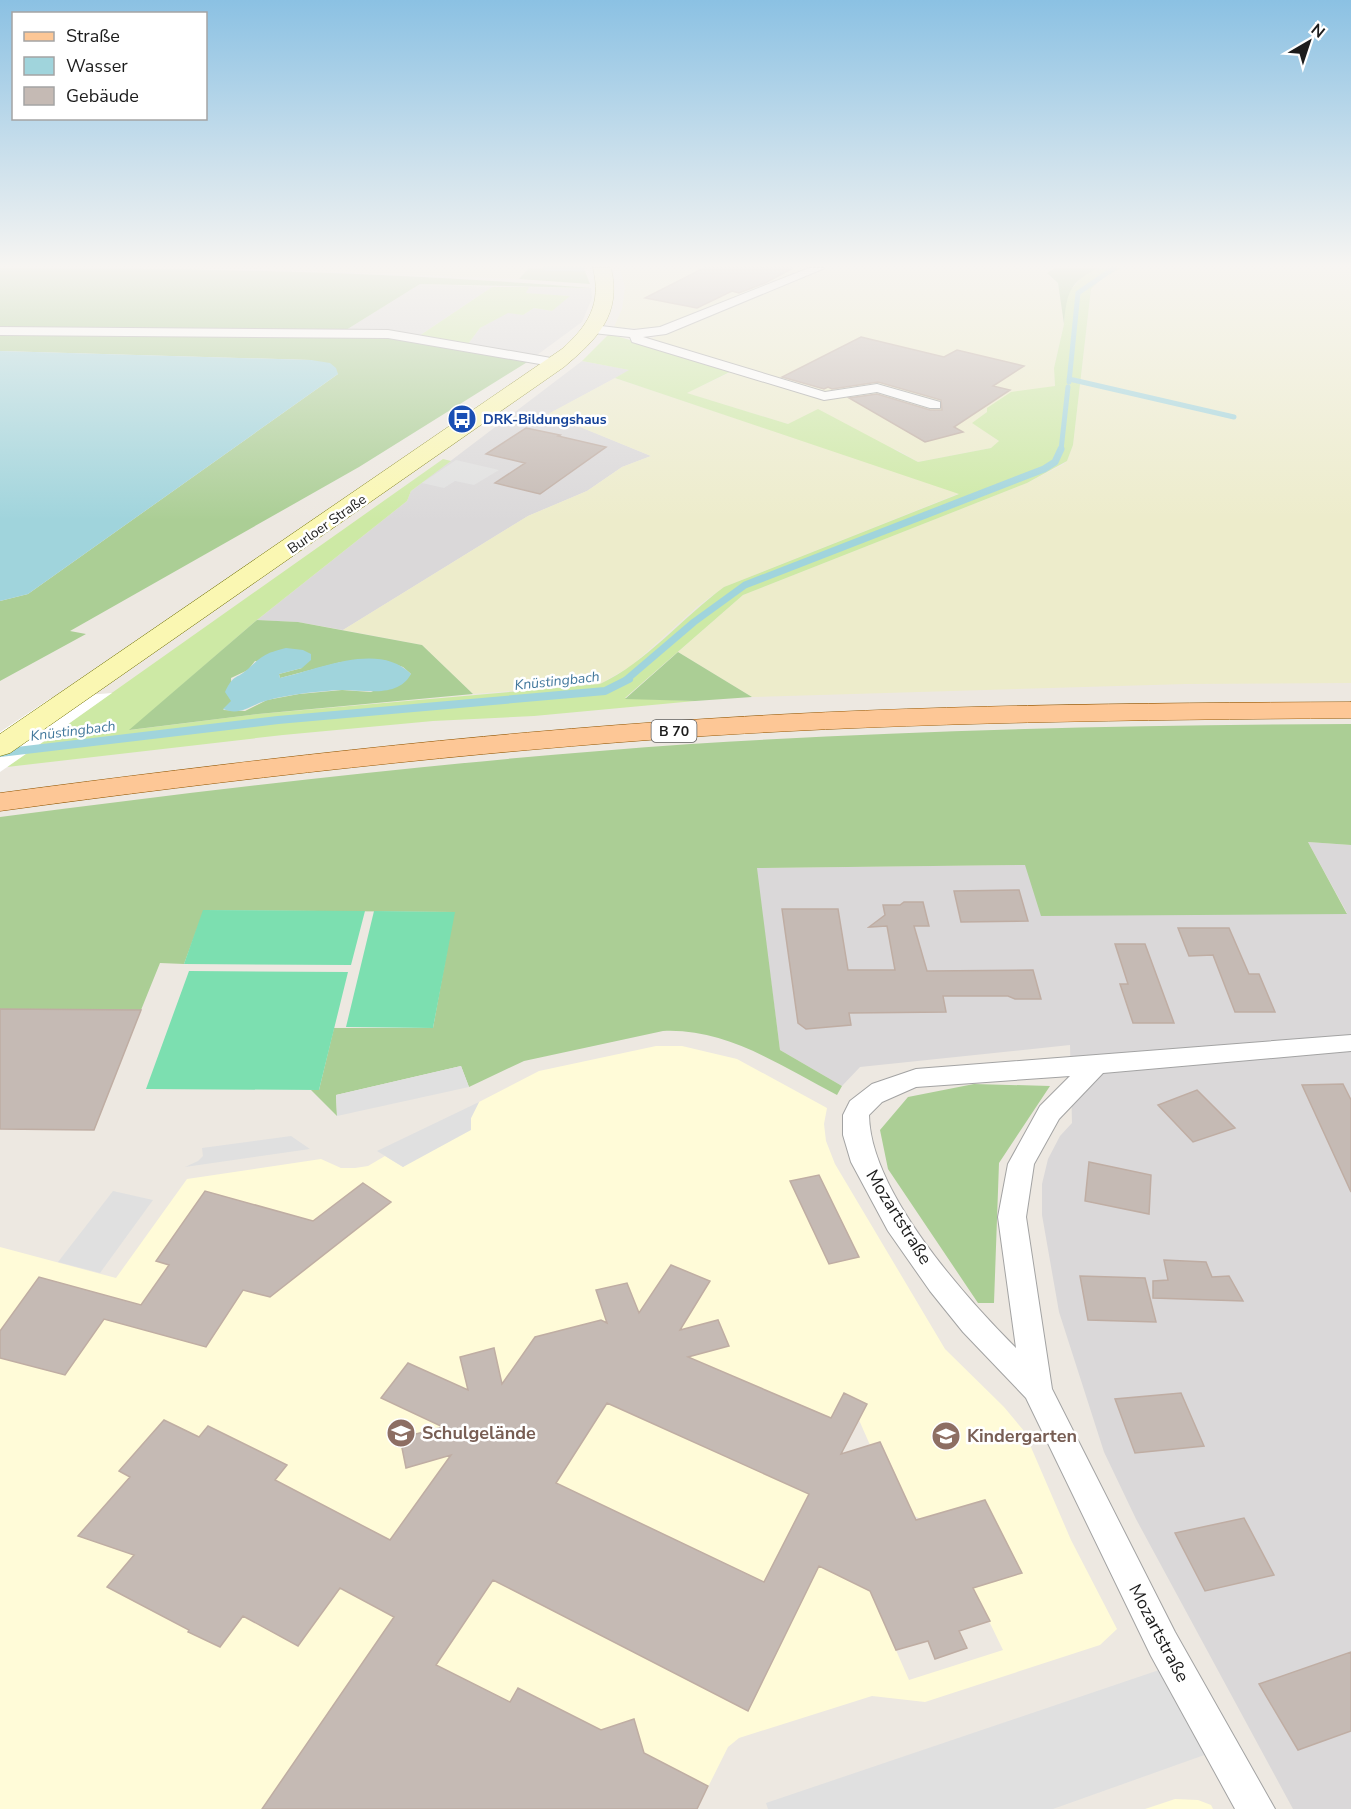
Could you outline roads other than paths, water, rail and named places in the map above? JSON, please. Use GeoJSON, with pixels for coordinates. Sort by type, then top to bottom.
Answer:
{"type":"FeatureCollection","features":[{"type":"Feature","properties":{"kind":"main road","name":"Burloer Straße"},"geometry":{"type":"LineString","coordinates":[[0,747],[570,352]]}},
{"type":"Feature","properties":{"kind":"main road","name":"B 70"},"geometry":{"type":"LineString","coordinates":[[0,802],[249,770],[540,740],[782,723],[1044,712],[1351,710]]}},
{"type":"Feature","properties":{"kind":"street"},"geometry":{"type":"LineString","coordinates":[[495,352],[557,363]]}},
{"type":"Feature","properties":{"kind":"street"},"geometry":{"type":"LineString","coordinates":[[681,352],[824,396],[877,388],[935,405]]}},
{"type":"Feature","properties":{"kind":"street","name":"Mozartstraße"},"geometry":{"type":"LineString","coordinates":[[1038,1389],[973,1323],[914,1246],[882,1196],[861,1153],[854,1131],[856,1113],[877,1092],[895,1083],[916,1078],[1351,1043]]}},
{"type":"Feature","properties":{"kind":"street","name":"Mozartstraße"},"geometry":{"type":"LineString","coordinates":[[1096,1065],[1049,1113],[1021,1164],[1012,1217],[1038,1389],[1163,1644],[1256,1809]]}},
{"type":"Feature","properties":{"kind":"water"},"geometry":{"type":"Polygon","coordinates":[[[0,352],[311,360],[330,363],[336,368],[338,374],[28,594],[0,601],[0,352]]]}},
{"type":"Feature","properties":{"kind":"water"},"geometry":{"type":"Polygon","coordinates":[[[286,648],[303,650],[311,654],[311,660],[302,668],[279,674],[280,678],[329,665],[365,659],[397,664],[411,674],[405,682],[390,690],[338,690],[306,693],[270,700],[240,711],[223,709],[231,701],[225,692],[233,679],[265,655],[286,648]]]}},
{"type":"Feature","properties":{"kind":"waterway","name":"Knüstingbach"},"geometry":{"type":"LineString","coordinates":[[1069,379],[1072,352]]}},
{"type":"Feature","properties":{"kind":"waterway"},"geometry":{"type":"LineString","coordinates":[[1069,379],[1234,417]]}},
{"type":"Feature","properties":{"kind":"waterway","name":"Knüstingbach"},"geometry":{"type":"LineString","coordinates":[[1061,450],[1068,387]]}},
{"type":"Feature","properties":{"kind":"waterway","name":"Knüstingbach"},"geometry":{"type":"LineString","coordinates":[[626,680],[694,622],[745,585],[1044,469],[1055,462],[1061,449]]}},
{"type":"Feature","properties":{"kind":"waterway","name":"Knüstingbach"},"geometry":{"type":"LineString","coordinates":[[0,753],[278,720],[605,691],[629,679]]}},
{"type":"Feature","properties":{"kind":"place","name":"DRK-Bildungshaus"},"geometry":{"type":"Point","coordinates":[462,419]}},
{"type":"Feature","properties":{"kind":"place","name":"Schulgelände"},"geometry":{"type":"Point","coordinates":[401,1433]}},
{"type":"Feature","properties":{"kind":"place","name":"Kindergarten"},"geometry":{"type":"Point","coordinates":[946,1436]}}]}
